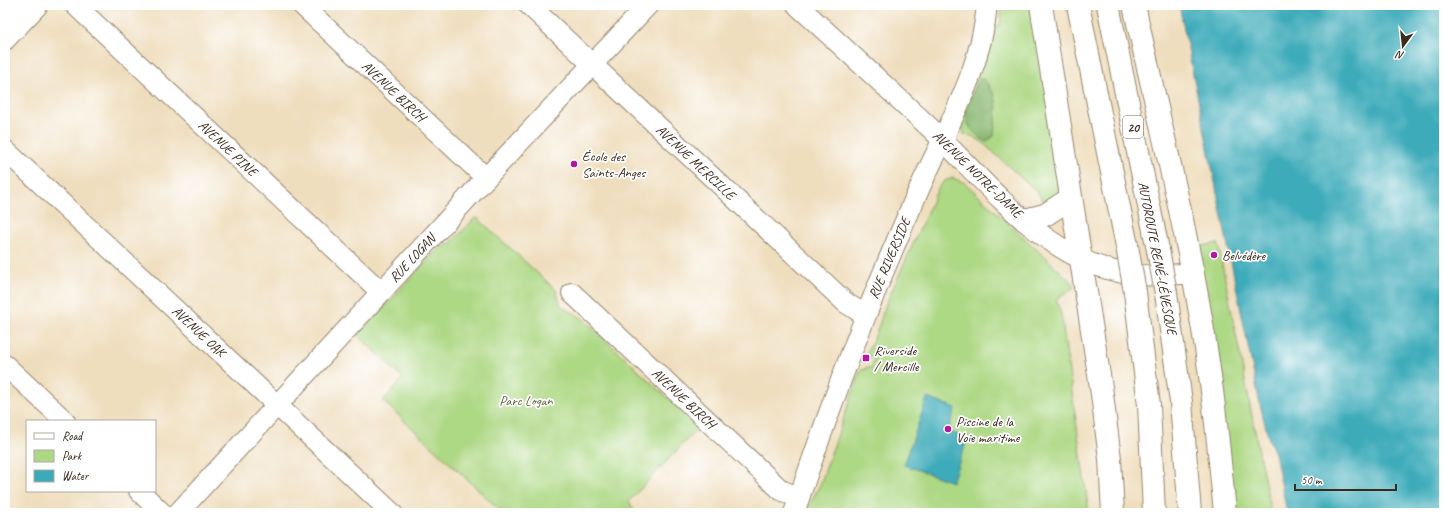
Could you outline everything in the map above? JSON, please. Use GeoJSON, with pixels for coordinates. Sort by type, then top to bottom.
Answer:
{"type":"FeatureCollection","features":[{"type":"Feature","properties":{"kind":"highway"},"geometry":{"type":"LineString","coordinates":[[1041,5],[1106,424],[1114,513]]}},
{"type":"Feature","properties":{"kind":"highway","name":"AUTOROUTE RENÉ-LÉVESQUE"},"geometry":{"type":"LineString","coordinates":[[1078,5],[1135,292],[1149,405],[1154,513]]}},
{"type":"Feature","properties":{"kind":"highway","name":"AUTOROUTE RENÉ-LÉVESQUE"},"geometry":{"type":"LineString","coordinates":[[1108,5],[1166,293],[1182,402],[1190,513]]}},
{"type":"Feature","properties":{"kind":"highway"},"geometry":{"type":"LineString","coordinates":[[1134,5],[1192,273],[1212,393],[1225,513]]}},
{"type":"Feature","properties":{"kind":"highway"},"geometry":{"type":"LineString","coordinates":[[1025,220],[1045,215],[1071,198]]}},
{"type":"Feature","properties":{"kind":"street"},"geometry":{"type":"LineString","coordinates":[[5,14],[14,5]]}},
{"type":"Feature","properties":{"kind":"street"},"geometry":{"type":"LineString","coordinates":[[5,40],[38,5]]}},
{"type":"Feature","properties":{"kind":"street","name":"AVENUE PINE"},"geometry":{"type":"LineString","coordinates":[[75,5],[381,292]]}},
{"type":"Feature","properties":{"kind":"street","name":"AVENUE BIRCH"},"geometry":{"type":"LineString","coordinates":[[302,5],[486,178]]}},
{"type":"Feature","properties":{"kind":"street","name":"AVENUE MERCILLE"},"geometry":{"type":"LineString","coordinates":[[529,5],[846,303],[865,315]]}},
{"type":"Feature","properties":{"kind":"street","name":"RUE LOGAN"},"geometry":{"type":"LineString","coordinates":[[178,513],[486,178],[648,5]]}},
{"type":"Feature","properties":{"kind":"street","name":"AVENUE NOTRE-DAME"},"geometry":{"type":"LineString","coordinates":[[797,5],[942,140],[1025,220],[1052,243],[1080,258],[1105,268],[1129,274],[1154,276],[1192,273]]}},
{"type":"Feature","properties":{"kind":"street","name":"RUE RIVERSIDE"},"geometry":{"type":"LineString","coordinates":[[797,505],[833,399],[865,315],[903,225],[971,74],[982,38],[987,5]]}},
{"type":"Feature","properties":{"kind":"street","name":"AVENUE OAK"},"geometry":{"type":"LineString","coordinates":[[5,150],[392,513]]}},
{"type":"Feature","properties":{"kind":"street","name":"AVENUE BIRCH"},"geometry":{"type":"LineString","coordinates":[[572,293],[797,505]]}},
{"type":"Feature","properties":{"kind":"street"},"geometry":{"type":"LineString","coordinates":[[5,364],[64,420]]}},
{"type":"Feature","properties":{"kind":"street"},"geometry":{"type":"LineString","coordinates":[[140,492],[162,513]]}},
{"type":"Feature","properties":{"kind":"green space"},"geometry":{"type":"Polygon","coordinates":[[[1002,5],[1035,5],[1060,185],[1058,194],[1045,205],[1038,193],[982,142],[972,136],[964,135],[962,122],[994,26],[1000,26],[1002,5]]]}},
{"type":"Feature","properties":{"kind":"green space"},"geometry":{"type":"Polygon","coordinates":[[[980,78],[984,80],[993,92],[997,104],[994,136],[986,142],[970,127],[966,113],[971,97],[980,78]]]}},
{"type":"Feature","properties":{"kind":"green space"},"geometry":{"type":"Polygon","coordinates":[[[953,178],[965,183],[1076,286],[1056,299],[1061,314],[1089,513],[805,513],[820,485],[861,369],[865,370],[866,367],[871,368],[874,359],[866,354],[876,334],[886,304],[938,188],[944,181],[953,178]]]}},
{"type":"Feature","properties":{"kind":"green space","name":"Parc Logan"},"geometry":{"type":"Polygon","coordinates":[[[476,217],[556,290],[561,306],[582,318],[699,427],[629,501],[635,513],[503,513],[383,401],[403,378],[358,335],[438,249],[451,243],[476,217]]]}},
{"type":"Feature","properties":{"kind":"green space"},"geometry":{"type":"Polygon","coordinates":[[[1218,243],[1271,513],[1231,513],[1194,248],[1218,243]]]}},
{"type":"Feature","properties":{"kind":"water"},"geometry":{"type":"Polygon","coordinates":[[[1179,5],[1444,5],[1444,513],[1287,513],[1275,453],[1269,440],[1260,405],[1179,5]]]}},
{"type":"Feature","properties":{"kind":"water"},"geometry":{"type":"Polygon","coordinates":[[[927,398],[956,408],[948,431],[968,438],[952,482],[904,465],[927,398]]]}},
{"type":"Feature","properties":{"kind":"place","name":"École des Saints-Anges"},"geometry":{"type":"Point","coordinates":[574,164]}},
{"type":"Feature","properties":{"kind":"place","name":"Belvédère"},"geometry":{"type":"Point","coordinates":[1214,255]}},
{"type":"Feature","properties":{"kind":"place","name":"Riverside / Mercille"},"geometry":{"type":"Point","coordinates":[866,358]}},
{"type":"Feature","properties":{"kind":"place","name":"Piscine de la Voie maritime"},"geometry":{"type":"Point","coordinates":[948,429]}}]}
